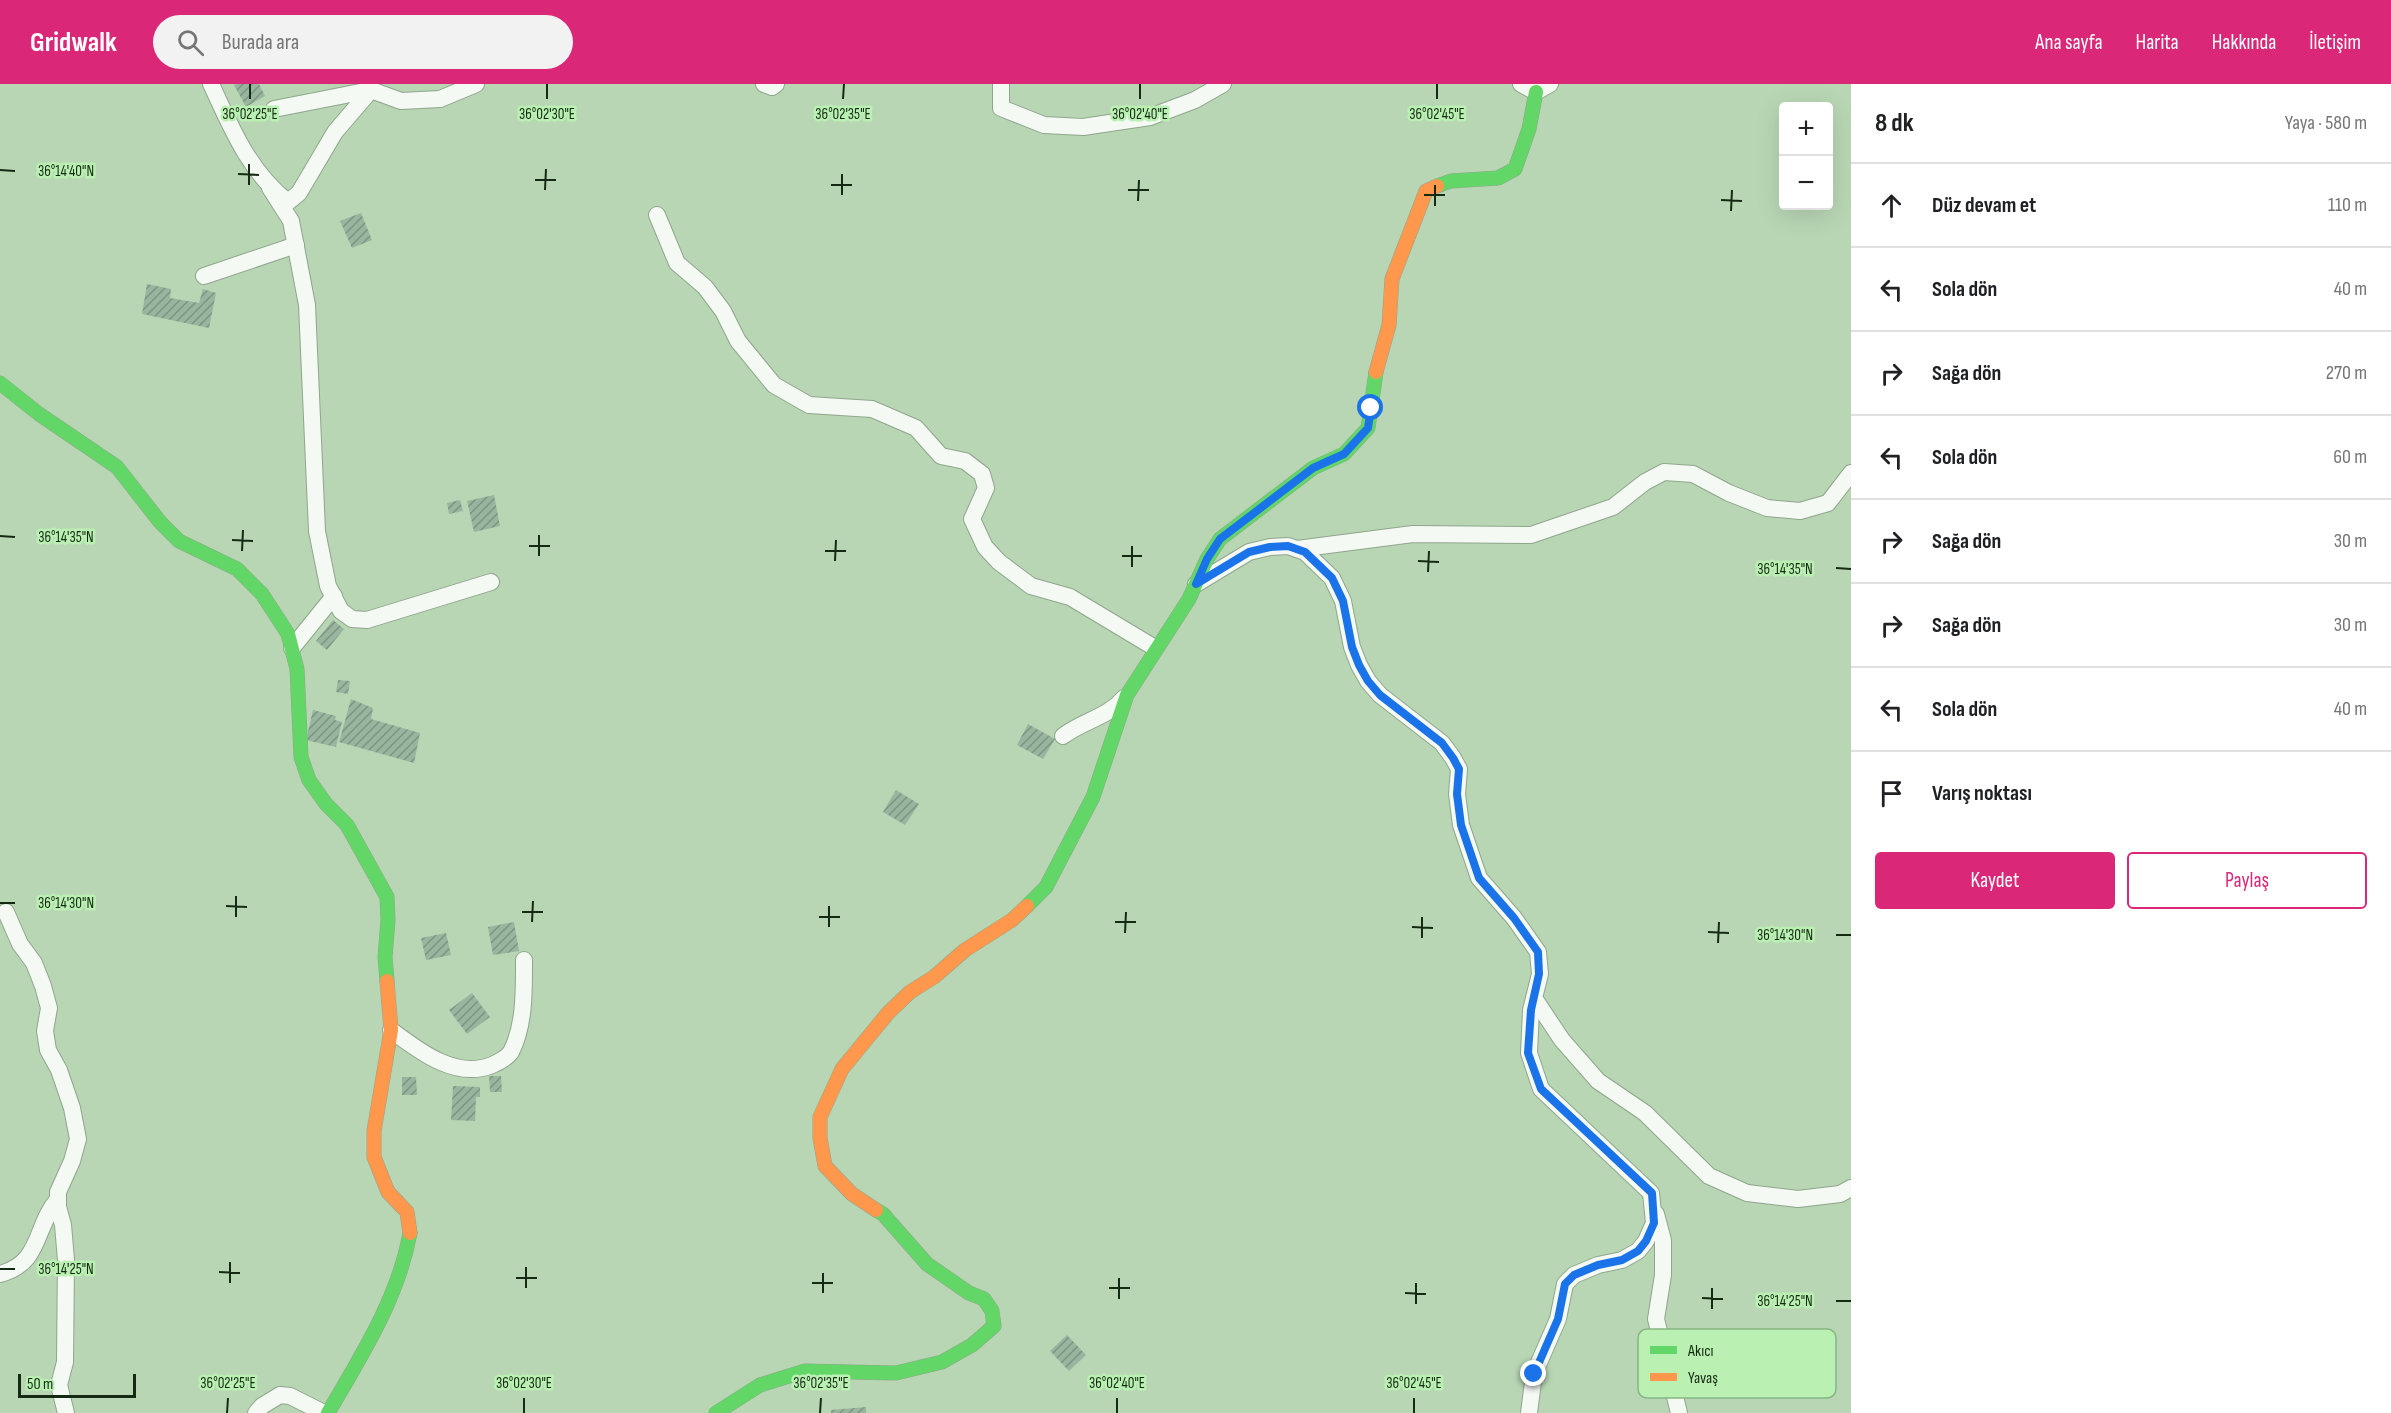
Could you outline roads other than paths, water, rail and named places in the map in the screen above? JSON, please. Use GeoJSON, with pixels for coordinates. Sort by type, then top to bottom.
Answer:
{"type":"FeatureCollection","features":[{"type":"Feature","properties":{"kind":"street"},"geometry":{"type":"LineString","coordinates":[[210,84],[237,141],[291,220],[307,305],[317,531],[328,586],[341,611],[352,619],[367,620],[491,582]]}},
{"type":"Feature","properties":{"kind":"street"},"geometry":{"type":"LineString","coordinates":[[274,109],[371,90],[401,101],[440,99],[477,84]]}},
{"type":"Feature","properties":{"kind":"street"},"geometry":{"type":"LineString","coordinates":[[764,84],[772,87],[776,84]]}},
{"type":"Feature","properties":{"kind":"street"},"geometry":{"type":"LineString","coordinates":[[1001,84],[1001,108],[1044,125],[1083,127],[1150,117],[1195,100],[1223,84]]}},
{"type":"Feature","properties":{"kind":"street"},"geometry":{"type":"LineString","coordinates":[[1063,736],[1081,723],[1114,710],[1127,695],[1155,648],[1189,599],[1207,559],[1220,539],[1313,468],[1344,454],[1368,428],[1373,385],[1389,325],[1392,279],[1426,191],[1451,181],[1498,178],[1515,169],[1530,129],[1536,87]]}},
{"type":"Feature","properties":{"kind":"street"},"geometry":{"type":"LineString","coordinates":[[270,188],[288,202],[299,193],[335,132],[371,90]]}},
{"type":"Feature","properties":{"kind":"street"},"geometry":{"type":"LineString","coordinates":[[657,214],[677,263],[705,287],[723,311],[738,341],[774,385],[809,405],[872,409],[916,428],[941,456],[965,461],[982,474],[986,488],[972,519],[985,547],[999,562],[1031,586],[1070,597],[1155,648]]}},
{"type":"Feature","properties":{"kind":"street"},"geometry":{"type":"LineString","coordinates":[[204,276],[296,245]]}},
{"type":"Feature","properties":{"kind":"street"},"geometry":{"type":"LineString","coordinates":[[0,383],[39,414],[117,467],[160,522],[179,541],[237,569],[262,594],[288,634],[297,669],[301,757],[309,780],[326,804],[347,825],[387,897],[385,957],[391,1030],[375,1131],[374,1157],[388,1192],[407,1212],[411,1230],[405,1261],[375,1331],[326,1413],[290,1396],[280,1395],[262,1406],[256,1413]]}},
{"type":"Feature","properties":{"kind":"street"},"geometry":{"type":"LineString","coordinates":[[1297,549],[1413,534],[1531,534],[1613,507],[1646,482],[1664,472],[1693,474],[1730,493],[1767,508],[1800,511],[1828,503],[1851,473]]}},
{"type":"Feature","properties":{"kind":"street"},"geometry":{"type":"LineString","coordinates":[[1196,584],[1249,552],[1288,546],[1305,552],[1332,578],[1343,601],[1352,647],[1368,681],[1380,695],[1442,743],[1453,758],[1459,769],[1457,794],[1461,825],[1479,878],[1514,918],[1538,952],[1539,974],[1528,1031],[1528,1053],[1541,1089],[1652,1193],[1654,1223],[1646,1241],[1638,1251],[1622,1260],[1598,1265],[1574,1275],[1565,1284],[1558,1319],[1534,1374],[1528,1413]]}},
{"type":"Feature","properties":{"kind":"street"},"geometry":{"type":"LineString","coordinates":[[291,648],[334,596]]}},
{"type":"Feature","properties":{"kind":"street"},"geometry":{"type":"LineString","coordinates":[[716,1413],[760,1385],[805,1371],[896,1373],[942,1362],[972,1345],[994,1326],[992,1311],[984,1299],[969,1293],[927,1264],[883,1214],[852,1194],[825,1166],[820,1138],[820,1117],[842,1069],[888,1013],[910,992],[934,977],[965,950],[1012,920],[1046,887],[1093,797],[1127,695]]}},
{"type":"Feature","properties":{"kind":"street"},"geometry":{"type":"LineString","coordinates":[[6,912],[20,944],[34,963],[50,1008],[45,1031],[48,1050],[59,1070],[72,1108],[78,1139],[72,1161],[58,1192],[66,1260],[65,1362],[59,1385],[66,1413]]}},
{"type":"Feature","properties":{"kind":"street"},"geometry":{"type":"LineString","coordinates":[[391,1030],[418,1051],[454,1067],[481,1069],[500,1062],[510,1054],[520,1021],[524,960]]}},
{"type":"Feature","properties":{"kind":"street"},"geometry":{"type":"LineString","coordinates":[[1534,998],[1563,1040],[1598,1081],[1645,1113],[1708,1176],[1747,1193],[1798,1199],[1840,1194],[1851,1188]]}},
{"type":"Feature","properties":{"kind":"street"},"geometry":{"type":"LineString","coordinates":[[0,1275],[13,1271],[33,1251],[49,1210],[58,1199]]}},
{"type":"Feature","properties":{"kind":"street"},"geometry":{"type":"LineString","coordinates":[[1653,1205],[1663,1240],[1663,1275],[1656,1318],[1659,1329]]}},
{"type":"Feature","properties":{"kind":"street"},"geometry":{"type":"LineString","coordinates":[[1675,1398],[1679,1413]]}}]}
